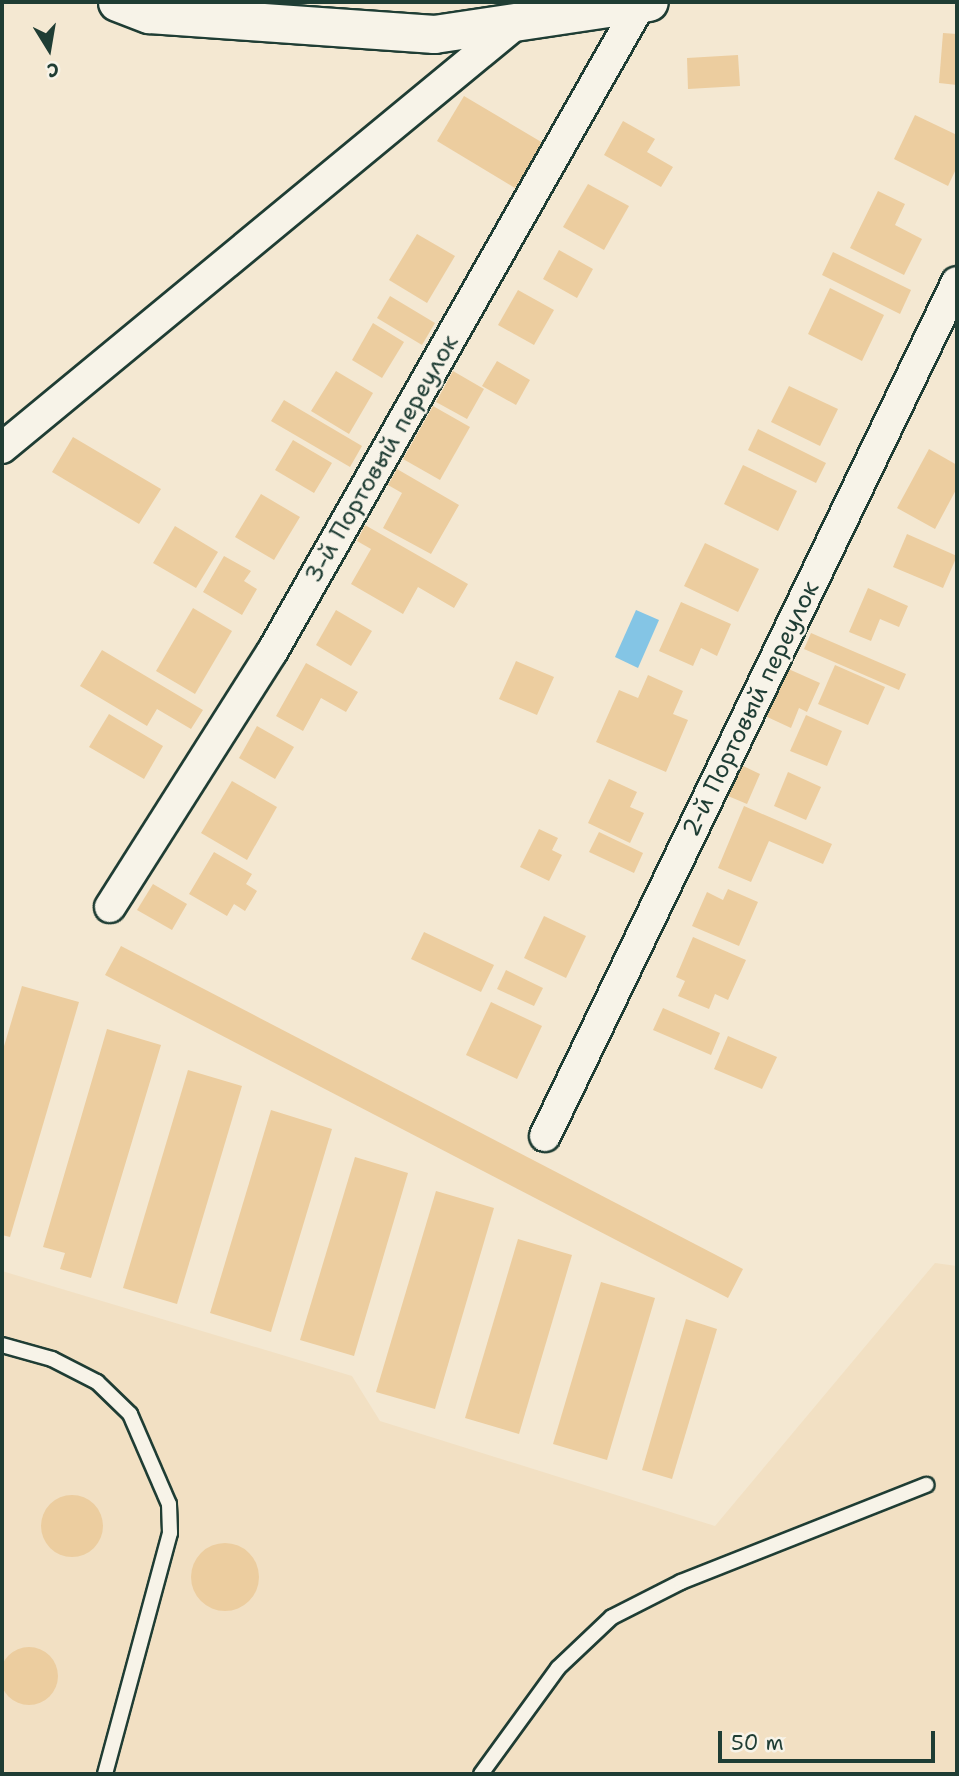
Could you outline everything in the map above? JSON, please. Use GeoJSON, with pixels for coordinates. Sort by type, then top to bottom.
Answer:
{"type":"FeatureCollection","features":[{"type":"Feature","properties":{"kind":"street"},"geometry":{"type":"LineString","coordinates":[[117,2],[149,14],[315,14],[435,34],[644,2]]}},
{"type":"Feature","properties":{"kind":"street","name":"3-й Портовый переулок"},"geometry":{"type":"LineString","coordinates":[[110,907],[272,652],[644,2]]}},
{"type":"Feature","properties":{"kind":"street"},"geometry":{"type":"LineString","coordinates":[[2,448],[518,22]]}},
{"type":"Feature","properties":{"kind":"street","name":"2-й Портовый переулок"},"geometry":{"type":"LineString","coordinates":[[545,1136],[957,282]]}},
{"type":"Feature","properties":{"kind":"lane"},"geometry":{"type":"LineString","coordinates":[[2,1345],[52,1359],[106,1390],[130,1414],[169,1504],[170,1533],[105,1774]]}},
{"type":"Feature","properties":{"kind":"lane"},"geometry":{"type":"LineString","coordinates":[[481,1774],[558,1668],[612,1618],[681,1582],[926,1485]]}},
{"type":"Feature","properties":{"kind":"shaded area"},"geometry":{"type":"Polygon","coordinates":[[[935,1263],[957,1266],[957,1774],[2,1774],[2,1271],[352,1376],[380,1421],[715,1526],[935,1263]]]}},
{"type":"Feature","properties":{"kind":"water"},"geometry":{"type":"Polygon","coordinates":[[[636,610],[659,620],[638,668],[615,657],[636,610]]]}},
{"type":"Feature","properties":{"kind":"building"},"geometry":{"type":"Polygon","coordinates":[[[943,33],[957,34],[957,85],[939,83],[943,33]]]}},
{"type":"Feature","properties":{"kind":"building"},"geometry":{"type":"Polygon","coordinates":[[[738,55],[740,86],[688,89],[687,58],[738,55]]]}},
{"type":"Feature","properties":{"kind":"building"},"geometry":{"type":"Polygon","coordinates":[[[464,96],[543,143],[515,188],[437,141],[464,96]]]}},
{"type":"Feature","properties":{"kind":"building"},"geometry":{"type":"Polygon","coordinates":[[[915,115],[957,135],[957,167],[948,186],[894,159],[915,115]]]}},
{"type":"Feature","properties":{"kind":"building"},"geometry":{"type":"Polygon","coordinates":[[[623,121],[655,139],[647,152],[673,167],[661,187],[604,155],[623,121]]]}},
{"type":"Feature","properties":{"kind":"building"},"geometry":{"type":"Polygon","coordinates":[[[588,184],[629,206],[604,250],[563,227],[588,184]]]}},
{"type":"Feature","properties":{"kind":"building"},"geometry":{"type":"Polygon","coordinates":[[[878,191],[905,204],[895,225],[922,239],[904,275],[850,248],[878,191]]]}},
{"type":"Feature","properties":{"kind":"building"},"geometry":{"type":"Polygon","coordinates":[[[417,234],[455,256],[427,303],[389,280],[417,234]]]}},
{"type":"Feature","properties":{"kind":"building"},"geometry":{"type":"Polygon","coordinates":[[[559,250],[593,269],[577,298],[543,279],[559,250]]]}},
{"type":"Feature","properties":{"kind":"building"},"geometry":{"type":"Polygon","coordinates":[[[833,252],[911,290],[900,314],[822,275],[833,252]]]}},
{"type":"Feature","properties":{"kind":"building"},"geometry":{"type":"Polygon","coordinates":[[[830,288],[884,315],[862,361],[808,334],[830,288]]]}},
{"type":"Feature","properties":{"kind":"building"},"geometry":{"type":"Polygon","coordinates":[[[518,290],[554,310],[534,345],[498,325],[518,290]]]}},
{"type":"Feature","properties":{"kind":"building"},"geometry":{"type":"Polygon","coordinates":[[[390,296],[435,323],[422,345],[377,318],[390,296]]]}},
{"type":"Feature","properties":{"kind":"building"},"geometry":{"type":"Polygon","coordinates":[[[373,323],[404,342],[382,378],[352,360],[373,323]]]}},
{"type":"Feature","properties":{"kind":"building"},"geometry":{"type":"Polygon","coordinates":[[[497,361],[530,380],[516,405],[482,386],[497,361]]]}},
{"type":"Feature","properties":{"kind":"building"},"geometry":{"type":"Polygon","coordinates":[[[336,371],[373,393],[349,434],[311,411],[336,371]]]}},
{"type":"Feature","properties":{"kind":"building"},"geometry":{"type":"Polygon","coordinates":[[[453,371],[484,389],[467,419],[436,402],[453,371]]]}},
{"type":"Feature","properties":{"kind":"building"},"geometry":{"type":"Polygon","coordinates":[[[789,386],[838,409],[820,446],[771,422],[789,386]]]}},
{"type":"Feature","properties":{"kind":"building"},"geometry":{"type":"Polygon","coordinates":[[[284,400],[362,446],[350,467],[271,421],[284,400]]]}},
{"type":"Feature","properties":{"kind":"building"},"geometry":{"type":"Polygon","coordinates":[[[433,406],[470,427],[440,480],[403,459],[433,406]]]}},
{"type":"Feature","properties":{"kind":"building"},"geometry":{"type":"Polygon","coordinates":[[[758,429],[826,463],[816,483],[748,450],[758,429]]]}},
{"type":"Feature","properties":{"kind":"building"},"geometry":{"type":"Polygon","coordinates":[[[73,437],[161,489],[139,524],[52,472],[73,437]]]}},
{"type":"Feature","properties":{"kind":"building"},"geometry":{"type":"Polygon","coordinates":[[[293,440],[332,463],[314,493],[275,470],[293,440]]]}},
{"type":"Feature","properties":{"kind":"building"},"geometry":{"type":"Polygon","coordinates":[[[929,449],[957,465],[957,488],[935,529],[897,508],[929,449]]]}},
{"type":"Feature","properties":{"kind":"building"},"geometry":{"type":"Polygon","coordinates":[[[743,465],[797,491],[778,531],[724,504],[743,465]]]}},
{"type":"Feature","properties":{"kind":"building"},"geometry":{"type":"Polygon","coordinates":[[[397,469],[459,505],[431,554],[383,528],[402,493],[388,485],[397,469]]]}},
{"type":"Feature","properties":{"kind":"building"},"geometry":{"type":"Polygon","coordinates":[[[261,494],[300,517],[274,560],[235,537],[261,494]]]}},
{"type":"Feature","properties":{"kind":"building"},"geometry":{"type":"Polygon","coordinates":[[[365,525],[468,584],[454,608],[418,587],[403,614],[351,584],[371,549],[357,541],[365,525]]]}},
{"type":"Feature","properties":{"kind":"building"},"geometry":{"type":"Polygon","coordinates":[[[175,526],[218,552],[196,588],[153,563],[175,526]]]}},
{"type":"Feature","properties":{"kind":"building"},"geometry":{"type":"Polygon","coordinates":[[[907,534],[957,556],[943,588],[893,567],[907,534]]]}},
{"type":"Feature","properties":{"kind":"building"},"geometry":{"type":"Polygon","coordinates":[[[705,543],[759,569],[738,612],[684,586],[705,543]]]}},
{"type":"Feature","properties":{"kind":"building"},"geometry":{"type":"Polygon","coordinates":[[[224,556],[251,571],[244,581],[257,589],[242,615],[203,592],[224,556]]]}},
{"type":"Feature","properties":{"kind":"building"},"geometry":{"type":"Polygon","coordinates":[[[868,588],[908,606],[899,627],[880,619],[871,641],[849,632],[868,588]]]}},
{"type":"Feature","properties":{"kind":"building"},"geometry":{"type":"Polygon","coordinates":[[[681,602],[731,624],[717,656],[701,648],[693,666],[659,651],[681,602]]]}},
{"type":"Feature","properties":{"kind":"building"},"geometry":{"type":"Polygon","coordinates":[[[193,608],[232,631],[195,694],[156,671],[193,608]]]}},
{"type":"Feature","properties":{"kind":"building"},"geometry":{"type":"Polygon","coordinates":[[[336,610],[372,631],[351,666],[316,645],[336,610]]]}},
{"type":"Feature","properties":{"kind":"building"},"geometry":{"type":"Polygon","coordinates":[[[811,633],[906,674],[899,690],[804,649],[811,633]]]}},
{"type":"Feature","properties":{"kind":"building"},"geometry":{"type":"Polygon","coordinates":[[[102,650],[203,710],[191,729],[157,709],[147,726],[80,686],[102,650]]]}},
{"type":"Feature","properties":{"kind":"building"},"geometry":{"type":"Polygon","coordinates":[[[516,661],[554,677],[537,715],[499,699],[516,661]]]}},
{"type":"Feature","properties":{"kind":"building"},"geometry":{"type":"Polygon","coordinates":[[[306,663],[358,692],[346,712],[321,698],[303,731],[276,716],[306,663]]]}},
{"type":"Feature","properties":{"kind":"building"},"geometry":{"type":"Polygon","coordinates":[[[835,665],[885,687],[868,725],[818,704],[835,665]]]}},
{"type":"Feature","properties":{"kind":"building"},"geometry":{"type":"Polygon","coordinates":[[[784,667],[820,683],[807,712],[799,708],[791,728],[763,715],[784,667]]]}},
{"type":"Feature","properties":{"kind":"building"},"geometry":{"type":"Polygon","coordinates":[[[648,675],[683,691],[673,714],[688,720],[666,772],[596,742],[619,690],[638,698],[648,675]]]}},
{"type":"Feature","properties":{"kind":"building"},"geometry":{"type":"Polygon","coordinates":[[[109,714],[163,746],[144,779],[89,747],[109,714]]]}},
{"type":"Feature","properties":{"kind":"building"},"geometry":{"type":"Polygon","coordinates":[[[806,715],[842,731],[827,766],[790,751],[806,715]]]}},
{"type":"Feature","properties":{"kind":"building"},"geometry":{"type":"Polygon","coordinates":[[[257,726],[294,747],[275,779],[239,758],[257,726]]]}},
{"type":"Feature","properties":{"kind":"building"},"geometry":{"type":"Polygon","coordinates":[[[741,765],[760,774],[747,804],[728,796],[741,765]]]}},
{"type":"Feature","properties":{"kind":"building"},"geometry":{"type":"Polygon","coordinates":[[[788,772],[821,787],[806,820],[774,806],[788,772]]]}},
{"type":"Feature","properties":{"kind":"building"},"geometry":{"type":"Polygon","coordinates":[[[609,779],[637,792],[630,807],[644,813],[630,843],[588,823],[609,779]]]}},
{"type":"Feature","properties":{"kind":"building"},"geometry":{"type":"Polygon","coordinates":[[[232,781],[277,807],[247,860],[201,833],[232,781]]]}},
{"type":"Feature","properties":{"kind":"building"},"geometry":{"type":"Polygon","coordinates":[[[744,806],[832,844],[823,864],[769,841],[751,882],[718,868],[744,806]]]}},
{"type":"Feature","properties":{"kind":"building"},"geometry":{"type":"Polygon","coordinates":[[[539,829],[558,838],[552,850],[562,855],[549,881],[520,867],[539,829]]]}},
{"type":"Feature","properties":{"kind":"building"},"geometry":{"type":"Polygon","coordinates":[[[599,832],[643,853],[634,873],[589,852],[599,832]]]}},
{"type":"Feature","properties":{"kind":"building"},"geometry":{"type":"Polygon","coordinates":[[[214,852],[252,874],[246,884],[257,891],[245,911],[234,904],[227,916],[189,894],[214,852]]]}},
{"type":"Feature","properties":{"kind":"building"},"geometry":{"type":"Polygon","coordinates":[[[153,884],[187,904],[172,930],[137,910],[153,884]]]}},
{"type":"Feature","properties":{"kind":"building"},"geometry":{"type":"Polygon","coordinates":[[[728,889],[758,902],[739,946],[692,926],[707,892],[723,900],[728,889]]]}},
{"type":"Feature","properties":{"kind":"building"},"geometry":{"type":"Polygon","coordinates":[[[544,916],[586,936],[566,978],[524,958],[544,916]]]}},
{"type":"Feature","properties":{"kind":"building"},"geometry":{"type":"Polygon","coordinates":[[[424,932],[494,965],[481,992],[411,959],[424,932]]]}},
{"type":"Feature","properties":{"kind":"building"},"geometry":{"type":"Polygon","coordinates":[[[693,937],[746,960],[728,1000],[715,994],[709,1009],[678,996],[685,981],[676,977],[693,937]]]}},
{"type":"Feature","properties":{"kind":"building"},"geometry":{"type":"Polygon","coordinates":[[[121,946],[743,1269],[728,1298],[105,975],[121,946]]]}},
{"type":"Feature","properties":{"kind":"building"},"geometry":{"type":"Polygon","coordinates":[[[506,970],[543,988],[534,1006],[497,989],[506,970]]]}},
{"type":"Feature","properties":{"kind":"building"},"geometry":{"type":"Polygon","coordinates":[[[22,986],[79,1002],[10,1237],[2,1235],[2,1053],[22,986]]]}},
{"type":"Feature","properties":{"kind":"building"},"geometry":{"type":"Polygon","coordinates":[[[491,1002],[542,1026],[517,1079],[466,1055],[491,1002]]]}},
{"type":"Feature","properties":{"kind":"building"},"geometry":{"type":"Polygon","coordinates":[[[663,1008],[720,1033],[711,1055],[653,1030],[663,1008]]]}},
{"type":"Feature","properties":{"kind":"building"},"geometry":{"type":"Polygon","coordinates":[[[107,1029],[161,1045],[91,1278],[60,1269],[65,1253],[43,1247],[107,1029]]]}},
{"type":"Feature","properties":{"kind":"building"},"geometry":{"type":"Polygon","coordinates":[[[728,1036],[777,1057],[762,1089],[714,1069],[728,1036]]]}},
{"type":"Feature","properties":{"kind":"building"},"geometry":{"type":"Polygon","coordinates":[[[188,1070],[242,1086],[177,1304],[123,1288],[188,1070]]]}},
{"type":"Feature","properties":{"kind":"building"},"geometry":{"type":"Polygon","coordinates":[[[271,1110],[332,1129],[271,1332],[210,1313],[271,1110]]]}},
{"type":"Feature","properties":{"kind":"building"},"geometry":{"type":"Polygon","coordinates":[[[355,1157],[408,1173],[354,1356],[300,1340],[355,1157]]]}},
{"type":"Feature","properties":{"kind":"building"},"geometry":{"type":"Polygon","coordinates":[[[436,1191],[494,1208],[435,1409],[376,1392],[436,1191]]]}},
{"type":"Feature","properties":{"kind":"building"},"geometry":{"type":"Polygon","coordinates":[[[518,1239],[572,1255],[519,1434],[465,1418],[518,1239]]]}},
{"type":"Feature","properties":{"kind":"building"},"geometry":{"type":"Polygon","coordinates":[[[601,1282],[655,1298],[607,1460],[553,1444],[601,1282]]]}},
{"type":"Feature","properties":{"kind":"building"},"geometry":{"type":"Polygon","coordinates":[[[686,1319],[717,1329],[672,1479],[642,1470],[686,1319]]]}},
{"type":"Feature","properties":{"kind":"building"},"geometry":{"type":"Polygon","coordinates":[[[66,1495],[78,1495],[94,1504],[101,1514],[101,1538],[94,1548],[78,1557],[66,1557],[55,1552],[46,1543],[41,1532],[41,1520],[46,1509],[55,1500],[66,1495]]]}},
{"type":"Feature","properties":{"kind":"building"},"geometry":{"type":"Polygon","coordinates":[[[218,1543],[232,1543],[244,1548],[254,1558],[259,1577],[254,1596],[244,1606],[232,1611],[218,1611],[206,1606],[196,1596],[191,1584],[191,1570],[196,1558],[206,1548],[218,1543]]]}},
{"type":"Feature","properties":{"kind":"building"},"geometry":{"type":"Polygon","coordinates":[[[29,1647],[50,1655],[58,1676],[50,1697],[29,1705],[8,1697],[0,1676],[8,1655],[29,1647]]]}}]}
